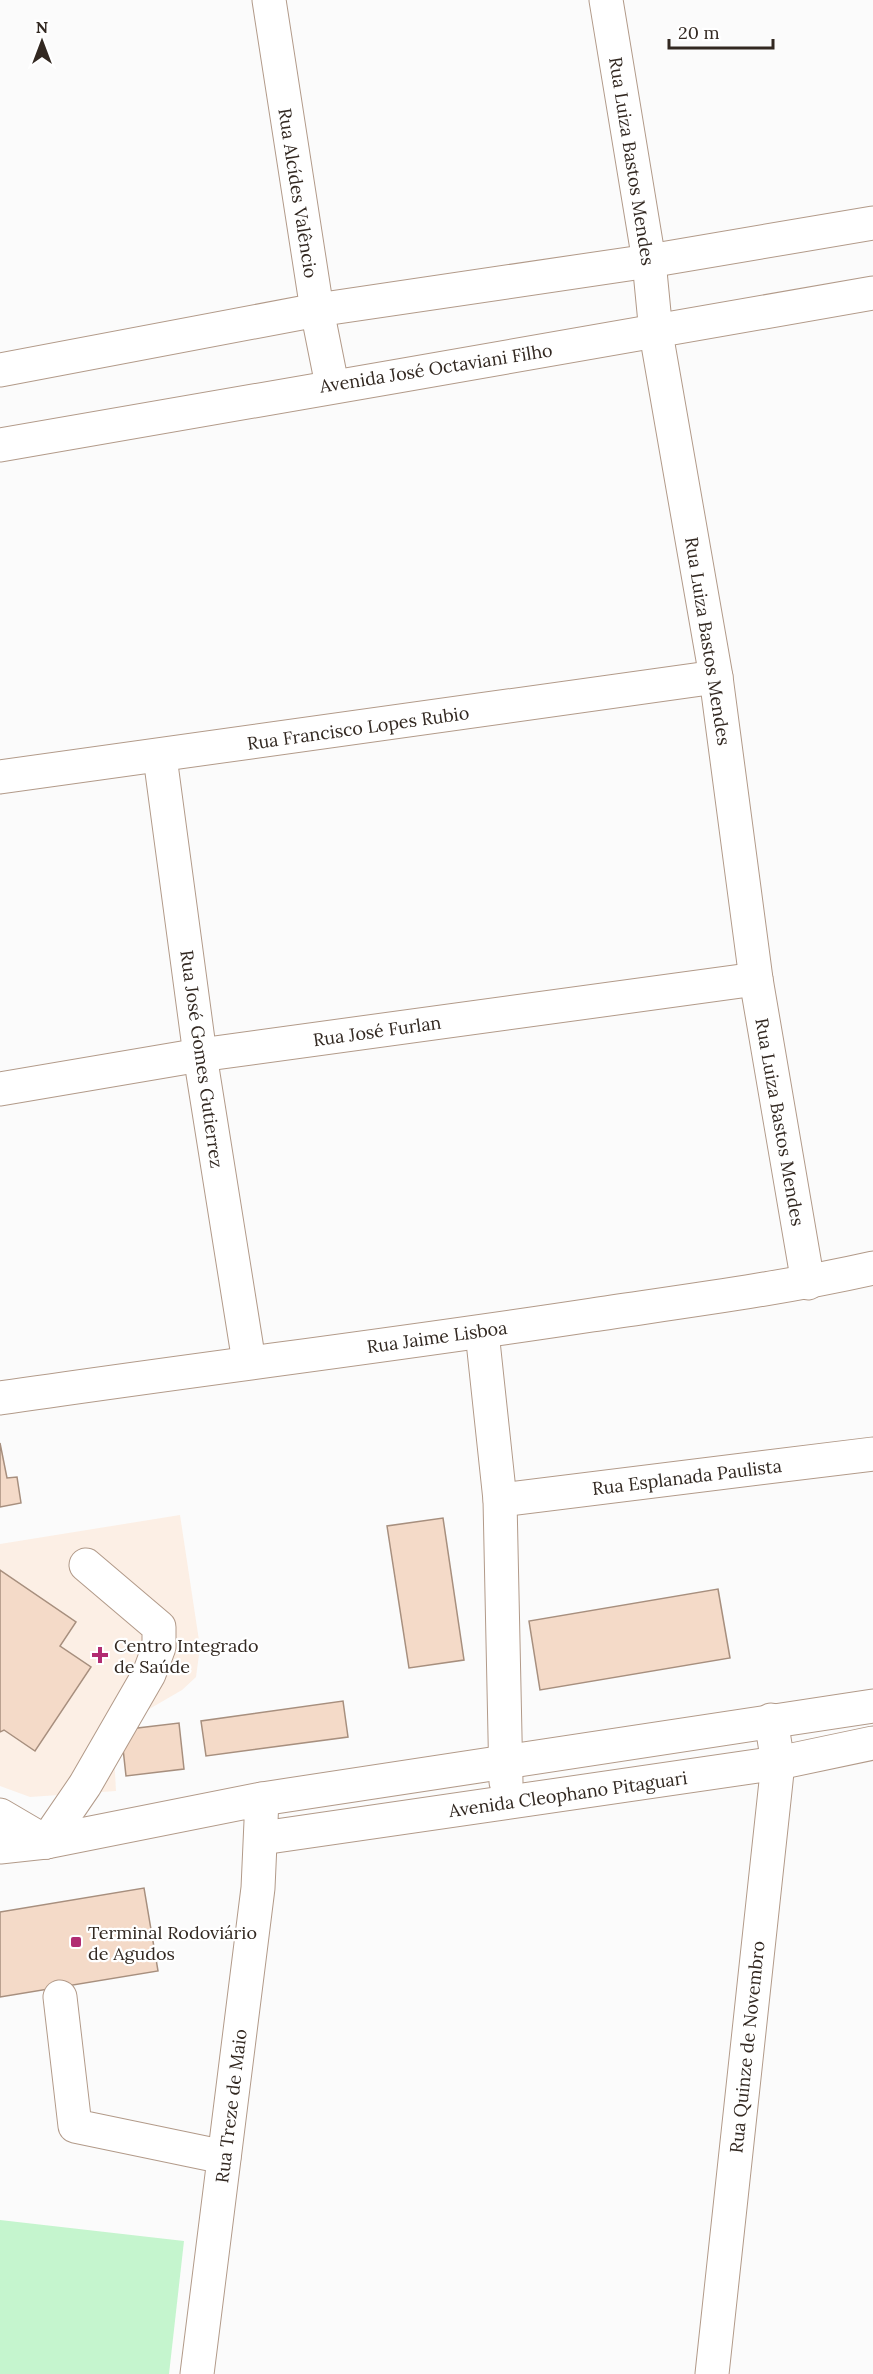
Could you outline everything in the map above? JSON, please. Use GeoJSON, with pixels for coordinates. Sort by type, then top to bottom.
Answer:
{"type":"FeatureCollection","features":[{"type":"Feature","properties":{"kind":"street","name":"Rua Alcídes Valêncio"},"geometry":{"type":"LineString","coordinates":[[268,0],[317,310],[332,385]]}},
{"type":"Feature","properties":{"kind":"street","name":"Rua Luiza Bastos Mendes"},"geometry":{"type":"LineString","coordinates":[[606,0],[649,261],[656,333],[716,677],[756,979],[808,1283]]}},
{"type":"Feature","properties":{"kind":"street"},"geometry":{"type":"LineString","coordinates":[[0,370],[317,310],[649,261],[873,224]]}},
{"type":"Feature","properties":{"kind":"street","name":"Avenida José Octaviani Filho"},"geometry":{"type":"LineString","coordinates":[[0,446],[332,385],[656,333],[873,293]]}},
{"type":"Feature","properties":{"kind":"street","name":"Rua Francisco Lopes Rubio"},"geometry":{"type":"LineString","coordinates":[[0,777],[160,757],[716,677]]}},
{"type":"Feature","properties":{"kind":"street","name":"Rua José Gomes Gutierrez"},"geometry":{"type":"LineString","coordinates":[[160,757],[200,1054],[249,1362]]}},
{"type":"Feature","properties":{"kind":"street","name":"Rua José Furlan"},"geometry":{"type":"LineString","coordinates":[[0,1089],[200,1054],[756,979]]}},
{"type":"Feature","properties":{"kind":"street","name":"Rua Jaime Lisboa"},"geometry":{"type":"LineString","coordinates":[[0,1398],[249,1362],[482,1332],[808,1283],[873,1268]]}},
{"type":"Feature","properties":{"kind":"street"},"geometry":{"type":"LineString","coordinates":[[482,1332],[501,1500],[507,1803]]}},
{"type":"Feature","properties":{"kind":"street","name":"Rua Esplanada Paulista"},"geometry":{"type":"LineString","coordinates":[[501,1500],[873,1454]]}},
{"type":"Feature","properties":{"kind":"street"},"geometry":{"type":"LineString","coordinates":[[46,1842],[85,1785],[149,1674],[159,1647],[159,1627],[86,1565]]}},
{"type":"Feature","properties":{"kind":"street"},"geometry":{"type":"LineString","coordinates":[[0,1847],[46,1842],[262,1799],[873,1706]]}},
{"type":"Feature","properties":{"kind":"street","name":"Rua Quinze de Novembro"},"geometry":{"type":"LineString","coordinates":[[712,2374],[778,1763],[771,1720]]}},
{"type":"Feature","properties":{"kind":"street","name":"Avenida Cleophano Pitaguari"},"geometry":{"type":"LineString","coordinates":[[262,1838],[778,1763],[873,1743]]}},
{"type":"Feature","properties":{"kind":"street","name":"Rua Treze de Maio"},"geometry":{"type":"LineString","coordinates":[[197,2374],[257,1900],[262,1838],[262,1799]]}},
{"type":"Feature","properties":{"kind":"street"},"geometry":{"type":"LineString","coordinates":[[0,1815],[46,1842]]}},
{"type":"Feature","properties":{"kind":"street"},"geometry":{"type":"LineString","coordinates":[[60,1997],[75,2126],[224,2157]]}},
{"type":"Feature","properties":{"kind":"shaded area","name":"Centro Integrado de Saúde"},"geometry":{"type":"Polygon","coordinates":[[[180,1515],[200,1647],[196,1677],[182,1690],[120,1726],[113,1735],[116,1791],[30,1797],[0,1786],[0,1544],[180,1515]]]}},
{"type":"Feature","properties":{"kind":"green space"},"geometry":{"type":"Polygon","coordinates":[[[0,2220],[184,2241],[169,2374],[0,2374],[0,2220]]]}},
{"type":"Feature","properties":{"kind":"building"},"geometry":{"type":"Polygon","coordinates":[[[0,1443],[7,1478],[17,1477],[21,1503],[0,1507],[0,1443]]]}},
{"type":"Feature","properties":{"kind":"building"},"geometry":{"type":"Polygon","coordinates":[[[443,1518],[464,1660],[409,1668],[387,1526],[443,1518]]]}},
{"type":"Feature","properties":{"kind":"building"},"geometry":{"type":"Polygon","coordinates":[[[0,1570],[76,1622],[60,1646],[91,1667],[35,1751],[4,1730],[0,1732],[0,1570]]]}},
{"type":"Feature","properties":{"kind":"building"},"geometry":{"type":"Polygon","coordinates":[[[718,1589],[730,1658],[540,1690],[529,1621],[718,1589]]]}},
{"type":"Feature","properties":{"kind":"building"},"geometry":{"type":"Polygon","coordinates":[[[343,1701],[348,1737],[206,1756],[201,1721],[343,1701]]]}},
{"type":"Feature","properties":{"kind":"building"},"geometry":{"type":"Polygon","coordinates":[[[179,1723],[184,1769],[126,1776],[121,1730],[179,1723]]]}},
{"type":"Feature","properties":{"kind":"building","name":"Terminal Rodoviário de Agudos"},"geometry":{"type":"Polygon","coordinates":[[[144,1888],[158,1971],[0,1997],[0,1912],[144,1888]]]}},
{"type":"Feature","properties":{"kind":"place","name":"Centro Integrado de Saúde"},"geometry":{"type":"Point","coordinates":[100,1655]}},
{"type":"Feature","properties":{"kind":"place","name":"Terminal Rodoviário de Agudos"},"geometry":{"type":"Point","coordinates":[76,1942]}}]}
